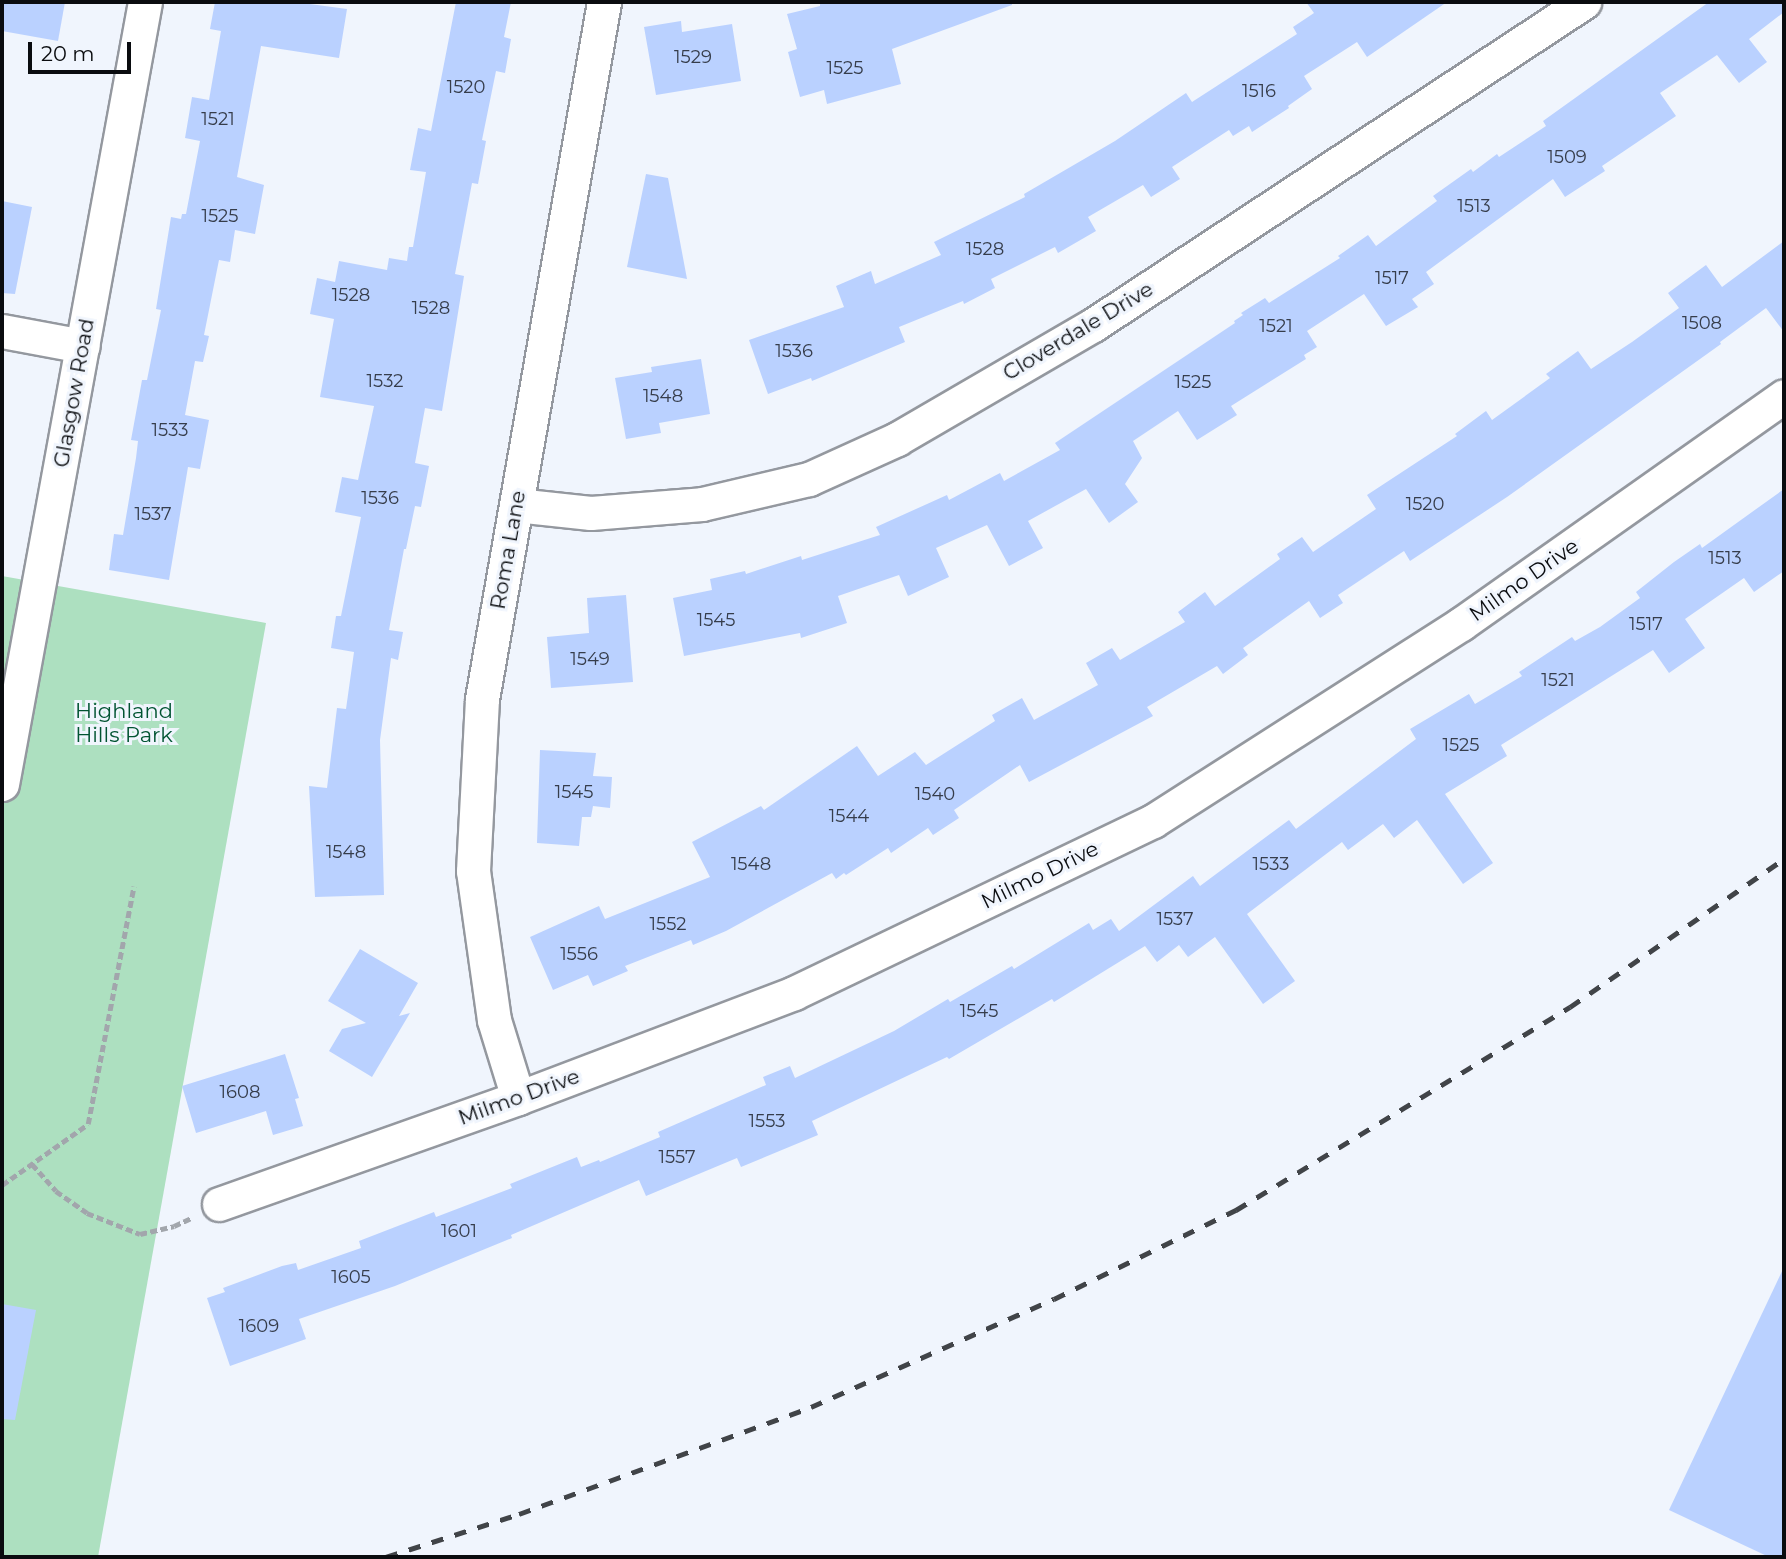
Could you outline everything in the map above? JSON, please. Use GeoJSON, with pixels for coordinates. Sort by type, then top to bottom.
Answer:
{"type":"FeatureCollection","features":[{"type":"Feature","properties":{"kind":"street","name":"Glasgow Road"},"geometry":{"type":"LineString","coordinates":[[2,784],[145,2]]}},
{"type":"Feature","properties":{"kind":"street","name":"Roma Lane"},"geometry":{"type":"LineString","coordinates":[[517,1098],[494,1020],[472,871],[482,699],[604,2]]}},
{"type":"Feature","properties":{"kind":"street","name":"Cloverdale Drive"},"geometry":{"type":"LineString","coordinates":[[516,505],[591,513],[702,504],[809,479],[897,439],[1093,325],[1584,2]]}},
{"type":"Feature","properties":{"kind":"street"},"geometry":{"type":"LineString","coordinates":[[2,331],[83,346]]}},
{"type":"Feature","properties":{"kind":"street","name":"Milmo Drive"},"geometry":{"type":"LineString","coordinates":[[219,1204],[517,1098],[794,993],[1153,821],[1461,624],[1784,396]]}},
{"type":"Feature","properties":{"kind":"path"},"geometry":{"type":"LineString","coordinates":[[2,1185],[88,1124],[134,886]]}},
{"type":"Feature","properties":{"kind":"path"},"geometry":{"type":"LineString","coordinates":[[32,1164],[56,1191],[87,1213],[140,1234],[174,1226],[219,1204]]}},
{"type":"Feature","properties":{"kind":"green space","name":"Highland Hills Park"},"geometry":{"type":"Polygon","coordinates":[[[2,576],[266,623],[98,1557],[2,1557],[2,576]]]}},
{"type":"Feature","properties":{"kind":"building"},"geometry":{"type":"Polygon","coordinates":[[[2,2],[65,2],[58,41],[2,31],[2,2]]]}},
{"type":"Feature","properties":{"kind":"building"},"geometry":{"type":"Polygon","coordinates":[[[215,2],[295,2],[347,9],[339,58],[261,46],[237,177],[264,185],[255,234],[235,230],[230,262],[219,260],[204,335],[209,336],[203,362],[195,361],[185,415],[209,420],[200,469],[188,467],[169,580],[109,570],[114,534],[123,535],[138,441],[131,440],[142,380],[147,380],[161,310],[156,309],[171,217],[181,219],[182,214],[186,214],[200,141],[185,138],[192,97],[209,100],[221,31],[210,29],[215,2]]]}},
{"type":"Feature","properties":{"kind":"building"},"geometry":{"type":"Polygon","coordinates":[[[456,2],[511,2],[504,37],[511,39],[505,73],[496,71],[482,140],[486,141],[478,184],[472,183],[455,274],[464,276],[442,411],[425,408],[415,463],[429,466],[421,507],[415,506],[404,549],[389,630],[403,632],[398,660],[391,658],[380,740],[384,895],[315,897],[309,786],[327,788],[337,708],[346,709],[354,652],[331,648],[336,616],[341,616],[361,517],[335,512],[342,477],[358,480],[374,406],[320,397],[334,319],[310,314],[317,278],[335,282],[339,261],[387,270],[389,258],[407,261],[409,247],[413,247],[426,172],[410,170],[418,128],[431,131],[456,2]]]}},
{"type":"Feature","properties":{"kind":"building"},"geometry":{"type":"Polygon","coordinates":[[[820,2],[1012,2],[1012,5],[892,49],[901,84],[827,104],[824,90],[800,97],[788,52],[797,49],[787,14],[820,6],[820,2]]]}},
{"type":"Feature","properties":{"kind":"building"},"geometry":{"type":"Polygon","coordinates":[[[1306,2],[1447,2],[1367,57],[1357,42],[1304,76],[1312,89],[1288,106],[1289,108],[1252,132],[1249,126],[1233,136],[1229,130],[1172,167],[1180,179],[1151,197],[1143,185],[1088,217],[1096,231],[1058,253],[1055,247],[991,279],[995,288],[964,304],[963,301],[899,327],[905,342],[812,381],[811,378],[768,394],[749,340],[844,307],[836,286],[871,271],[875,284],[941,255],[934,242],[1025,197],[1024,194],[1115,141],[1186,93],[1192,102],[1297,34],[1293,27],[1314,13],[1306,2]]]}},
{"type":"Feature","properties":{"kind":"building"},"geometry":{"type":"Polygon","coordinates":[[[1709,2],[1784,2],[1784,12],[1749,39],[1767,62],[1739,83],[1717,55],[1660,93],[1676,116],[1602,166],[1605,171],[1565,197],[1553,179],[1426,272],[1434,284],[1412,299],[1418,307],[1386,326],[1364,294],[1307,331],[1317,347],[1304,355],[1306,359],[1231,406],[1237,415],[1197,440],[1178,411],[1133,441],[1142,458],[1125,484],[1138,502],[1109,523],[1086,489],[1028,521],[1043,548],[1009,566],[987,525],[936,548],[949,577],[908,596],[899,575],[838,596],[847,623],[801,638],[800,633],[684,656],[673,598],[712,590],[710,579],[745,571],[746,574],[801,556],[802,560],[880,535],[876,527],[947,495],[949,500],[1000,473],[1004,481],[1060,450],[1055,443],[1235,323],[1234,321],[1243,315],[1241,313],[1265,298],[1269,303],[1340,258],[1338,256],[1368,235],[1376,246],[1437,201],[1433,196],[1471,169],[1473,172],[1497,154],[1499,157],[1546,126],[1543,121],[1709,2]]]}},
{"type":"Feature","properties":{"kind":"building"},"geometry":{"type":"Polygon","coordinates":[[[681,21],[682,32],[732,24],[741,81],[656,95],[644,27],[681,21]]]}},
{"type":"Feature","properties":{"kind":"building"},"geometry":{"type":"Polygon","coordinates":[[[646,174],[668,178],[687,279],[627,267],[646,174]]]}},
{"type":"Feature","properties":{"kind":"building"},"geometry":{"type":"Polygon","coordinates":[[[2,201],[32,207],[15,294],[2,293],[2,201]]]}},
{"type":"Feature","properties":{"kind":"building"},"geometry":{"type":"Polygon","coordinates":[[[1784,241],[1784,332],[1766,308],[1720,342],[1721,344],[1507,497],[1410,561],[1404,551],[1338,595],[1343,603],[1320,618],[1309,601],[1243,648],[1248,655],[1223,674],[1217,666],[1147,707],[1153,716],[1029,782],[1020,765],[954,810],[959,818],[933,835],[928,828],[891,853],[888,848],[846,875],[844,873],[836,879],[832,873],[726,931],[693,945],[691,940],[625,966],[628,971],[593,986],[588,975],[553,990],[530,937],[599,906],[605,919],[710,877],[692,842],[761,806],[764,810],[857,746],[878,776],[915,752],[926,765],[995,721],[992,715],[1022,698],[1034,720],[1098,685],[1086,663],[1112,648],[1120,660],[1185,622],[1178,612],[1205,592],[1215,606],[1280,559],[1277,554],[1302,537],[1313,552],[1376,509],[1367,495],[1457,436],[1455,434],[1486,411],[1492,420],[1550,378],[1546,374],[1578,351],[1591,369],[1679,308],[1668,293],[1706,265],[1722,287],[1784,241]]]}},
{"type":"Feature","properties":{"kind":"building"},"geometry":{"type":"Polygon","coordinates":[[[701,359],[710,414],[659,423],[661,433],[626,439],[615,378],[652,372],[651,367],[701,359]]]}},
{"type":"Feature","properties":{"kind":"building"},"geometry":{"type":"Polygon","coordinates":[[[1784,489],[1784,571],[1754,592],[1744,578],[1685,619],[1705,648],[1669,673],[1653,650],[1501,745],[1507,756],[1445,794],[1493,863],[1463,884],[1417,820],[1394,838],[1383,824],[1348,850],[1342,842],[1247,914],[1295,981],[1263,1004],[1215,937],[1188,957],[1179,945],[1157,962],[1145,946],[1054,1002],[1052,999],[949,1059],[947,1057],[812,1121],[818,1135],[741,1167],[737,1158],[646,1196],[639,1180],[511,1235],[512,1238],[395,1286],[299,1319],[306,1339],[230,1366],[207,1298],[225,1292],[223,1288],[282,1266],[296,1263],[298,1270],[361,1248],[359,1241],[434,1212],[436,1217],[512,1188],[510,1184],[577,1157],[581,1167],[599,1160],[600,1162],[660,1137],[658,1132],[766,1085],[763,1077],[790,1066],[795,1078],[894,1031],[948,999],[950,1002],[1012,966],[1014,969],[1089,923],[1093,930],[1111,919],[1119,931],[1193,876],[1200,886],[1289,820],[1296,829],[1416,739],[1410,729],[1469,694],[1475,704],[1522,676],[1519,672],[1572,637],[1575,641],[1600,627],[1640,598],[1636,592],[1674,562],[1700,544],[1702,548],[1784,489]]]}},
{"type":"Feature","properties":{"kind":"building"},"geometry":{"type":"Polygon","coordinates":[[[626,595],[633,682],[551,688],[547,637],[589,633],[587,598],[626,595]]]}},
{"type":"Feature","properties":{"kind":"building"},"geometry":{"type":"Polygon","coordinates":[[[540,750],[596,753],[593,776],[612,777],[610,808],[593,806],[591,817],[582,817],[579,846],[537,843],[540,750]]]}},
{"type":"Feature","properties":{"kind":"building"},"geometry":{"type":"Polygon","coordinates":[[[360,949],[418,983],[399,1016],[410,1013],[372,1077],[329,1051],[342,1029],[366,1023],[328,1001],[360,949]]]}},
{"type":"Feature","properties":{"kind":"building"},"geometry":{"type":"Polygon","coordinates":[[[285,1054],[299,1098],[295,1099],[303,1126],[273,1135],[266,1111],[196,1133],[182,1086],[285,1054]]]}},
{"type":"Feature","properties":{"kind":"building"},"geometry":{"type":"Polygon","coordinates":[[[1784,1267],[1784,1557],[1769,1557],[1669,1510],[1784,1267]]]}},
{"type":"Feature","properties":{"kind":"building"},"geometry":{"type":"Polygon","coordinates":[[[2,1304],[36,1310],[15,1420],[2,1419],[2,1304]]]}},
{"type":"Feature","properties":{"kind":"railway"},"geometry":{"type":"LineString","coordinates":[[386,1557],[519,1514],[811,1407],[1054,1299],[1236,1210],[1570,1007],[1784,859]]}}]}
